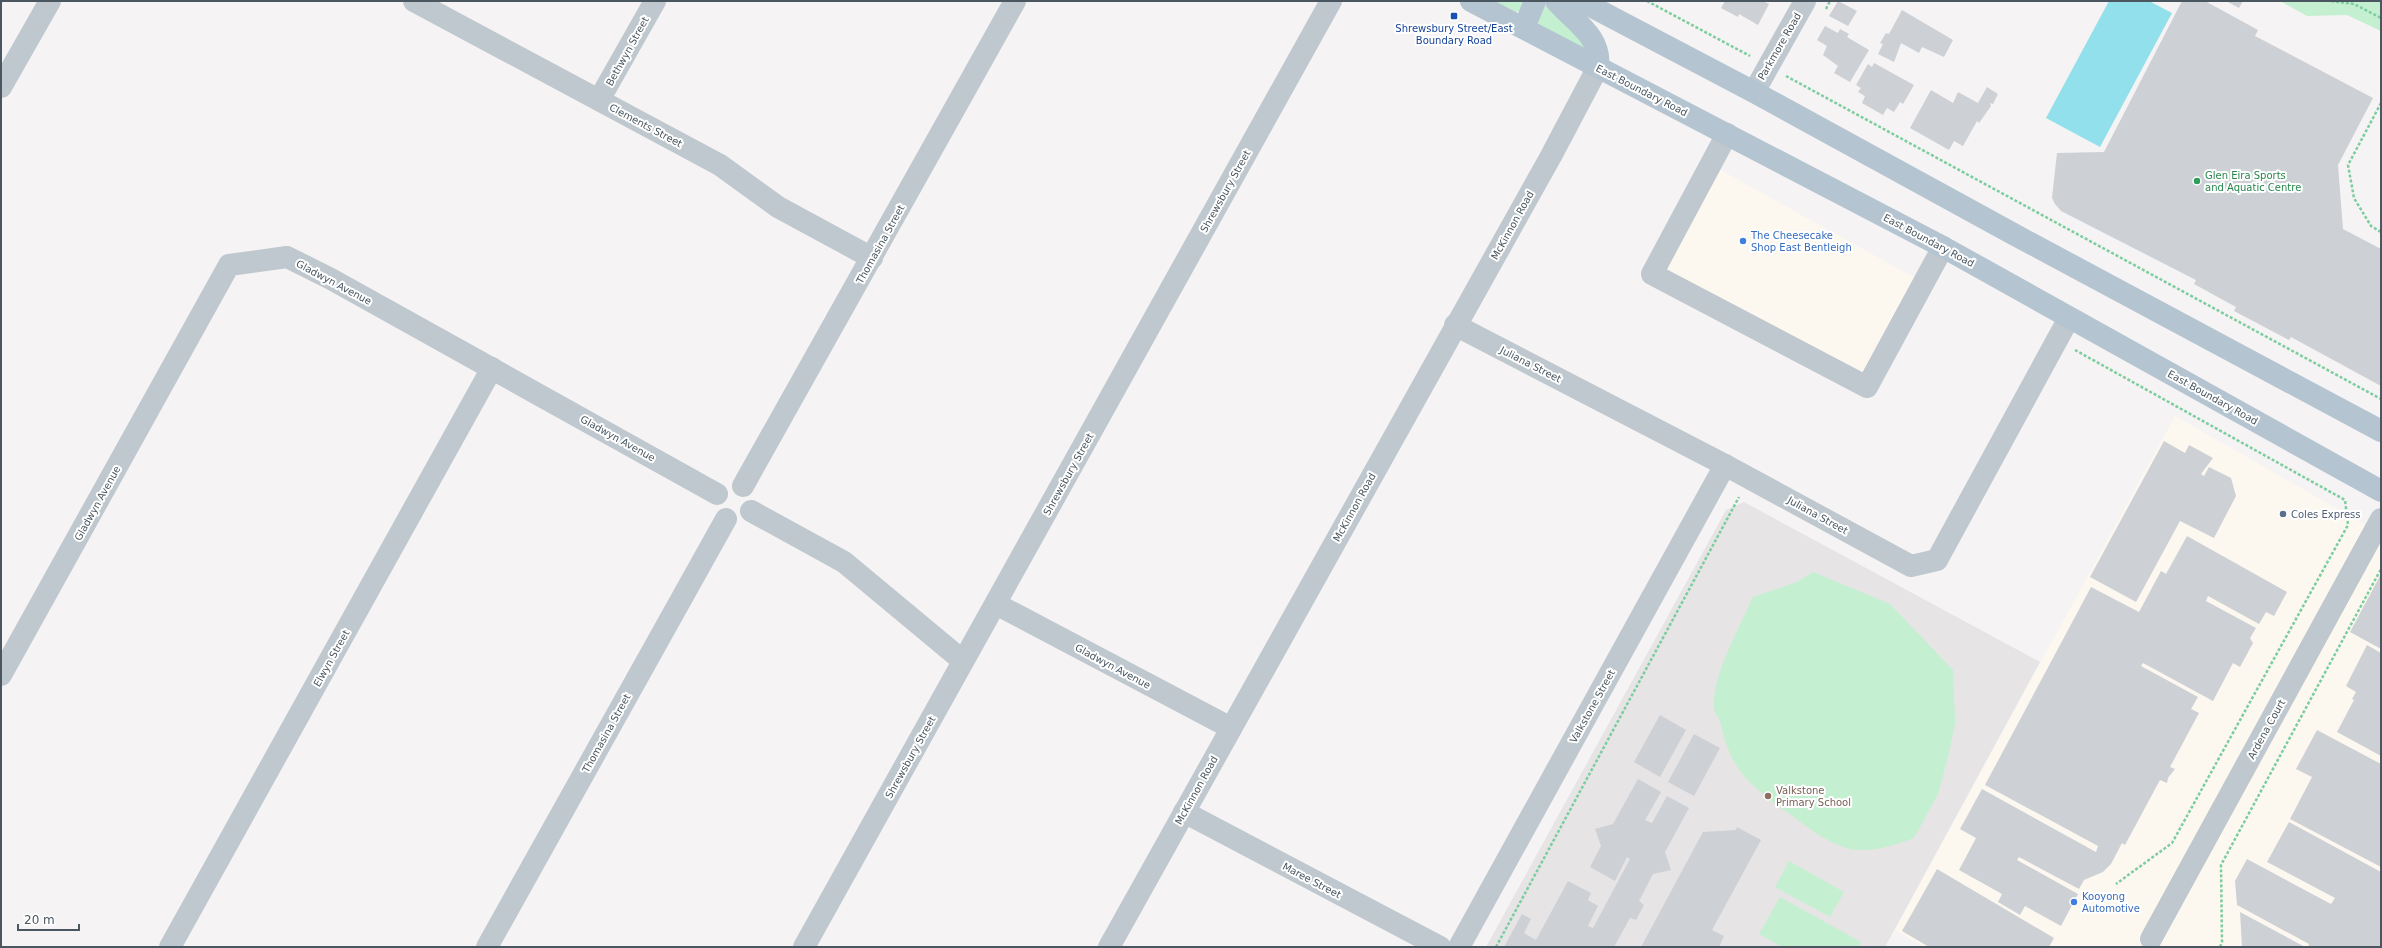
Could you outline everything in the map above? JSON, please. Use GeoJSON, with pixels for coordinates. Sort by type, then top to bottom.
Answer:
{"type":"FeatureCollection","features":[{"type":"Feature","properties":{"kind":"main road","name":"East Boundary Road"},"geometry":{"type":"LineString","coordinates":[[1472,1],[1943,248],[2381,491]]}},
{"type":"Feature","properties":{"kind":"main road"},"geometry":{"type":"LineString","coordinates":[[1524,28],[1535,1]]}},
{"type":"Feature","properties":{"kind":"main road"},"geometry":{"type":"LineString","coordinates":[[1556,1],[1590,35],[1598,50],[1598,67]]}},
{"type":"Feature","properties":{"kind":"main road"},"geometry":{"type":"LineString","coordinates":[[1581,1],[1754,92],[1999,226],[2381,431]]}},
{"type":"Feature","properties":{"kind":"street"},"geometry":{"type":"LineString","coordinates":[[1,87],[50,1]]}},
{"type":"Feature","properties":{"kind":"street","name":"Clements Street"},"geometry":{"type":"LineString","coordinates":[[414,1],[720,165],[778,207],[872,258]]}},
{"type":"Feature","properties":{"kind":"street","name":"Bethwyn Street"},"geometry":{"type":"LineString","coordinates":[[599,100],[655,1]]}},
{"type":"Feature","properties":{"kind":"street","name":"Thomasina Street"},"geometry":{"type":"LineString","coordinates":[[743,486],[1015,1]]}},
{"type":"Feature","properties":{"kind":"street","name":"Shrewsbury Street"},"geometry":{"type":"LineString","coordinates":[[804,947],[1330,1]]}},
{"type":"Feature","properties":{"kind":"street","name":"Parkmore Road"},"geometry":{"type":"LineString","coordinates":[[1754,92],[1805,1]]}},
{"type":"Feature","properties":{"kind":"street","name":"McKinnon Road"},"geometry":{"type":"LineString","coordinates":[[1109,947],[1590,86],[1598,67]]}},
{"type":"Feature","properties":{"kind":"street"},"geometry":{"type":"LineString","coordinates":[[1727,134],[1652,274],[1867,387],[1943,248]]}},
{"type":"Feature","properties":{"kind":"street","name":"Gladwyn Avenue"},"geometry":{"type":"LineString","coordinates":[[1,675],[229,266],[287,257],[331,279],[717,494]]}},
{"type":"Feature","properties":{"kind":"street","name":"Juliana Street"},"geometry":{"type":"LineString","coordinates":[[1456,325],[1725,465],[1911,566],[1937,560],[2069,318]]}},
{"type":"Feature","properties":{"kind":"street","name":"Elwyn Street"},"geometry":{"type":"LineString","coordinates":[[170,947],[492,368]]}},
{"type":"Feature","properties":{"kind":"street","name":"Valkstone Street"},"geometry":{"type":"LineString","coordinates":[[1459,947],[1725,465]]}},
{"type":"Feature","properties":{"kind":"street"},"geometry":{"type":"LineString","coordinates":[[731,483],[743,486],[751,494],[753,500],[751,511],[742,520],[737,521],[726,519],[717,510],[715,505],[717,494],[725,485],[731,483]]}},
{"type":"Feature","properties":{"kind":"street"},"geometry":{"type":"LineString","coordinates":[[751,511],[844,562],[963,660]]}},
{"type":"Feature","properties":{"kind":"street","name":"Thomasina Street"},"geometry":{"type":"LineString","coordinates":[[487,947],[726,519]]}},
{"type":"Feature","properties":{"kind":"street","name":"Ardena Court"},"geometry":{"type":"LineString","coordinates":[[2151,938],[2381,519]]}},
{"type":"Feature","properties":{"kind":"street","name":"Gladwyn Avenue"},"geometry":{"type":"LineString","coordinates":[[996,604],[1231,728]]}},
{"type":"Feature","properties":{"kind":"street","name":"Maree Street"},"geometry":{"type":"LineString","coordinates":[[1184,812],[1440,947]]}},
{"type":"Feature","properties":{"kind":"path"},"geometry":{"type":"LineString","coordinates":[[1647,1],[2381,399]]}},
{"type":"Feature","properties":{"kind":"path"},"geometry":{"type":"LineString","coordinates":[[2331,1],[2354,4],[2381,18]]}},
{"type":"Feature","properties":{"kind":"path"},"geometry":{"type":"LineString","coordinates":[[2381,103],[2348,165],[2354,198],[2370,226],[2381,232]]}},
{"type":"Feature","properties":{"kind":"path"},"geometry":{"type":"LineString","coordinates":[[2116,884],[2172,843],[2348,525],[2346,500]]}},
{"type":"Feature","properties":{"kind":"path"},"geometry":{"type":"LineString","coordinates":[[2220,947],[2222,942],[2221,864],[2381,570]]}},
{"type":"Feature","properties":{"kind":"shaded area"},"geometry":{"type":"Polygon","coordinates":[[[1706,162],[1933,288],[1869,398],[1639,277],[1706,162]]]}},
{"type":"Feature","properties":{"kind":"shaded area"},"geometry":{"type":"Polygon","coordinates":[[[2175,416],[2381,534],[2381,947],[1924,947],[1895,930],[2175,416]]]}},
{"type":"Feature","properties":{"kind":"shaded area","name":"Valkstone Primary School"},"geometry":{"type":"Polygon","coordinates":[[[1744,502],[2040,662],[1885,947],[1486,947],[1726,510],[1744,502]]]}},
{"type":"Feature","properties":{"kind":"green space"},"geometry":{"type":"Polygon","coordinates":[[[1493,1],[1528,1],[1520,11],[1516,12],[1493,1]]]}},
{"type":"Feature","properties":{"kind":"green space"},"geometry":{"type":"Polygon","coordinates":[[[2280,1],[2381,1],[2381,31],[2347,15],[2307,16],[2280,1]]]}},
{"type":"Feature","properties":{"kind":"green space"},"geometry":{"type":"Polygon","coordinates":[[[1542,3],[1558,12],[1587,50],[1538,24],[1542,3]]]}},
{"type":"Feature","properties":{"kind":"green space"},"geometry":{"type":"Polygon","coordinates":[[[1813,572],[1890,604],[1953,670],[1955,724],[1938,794],[1914,838],[1897,844],[1870,850],[1852,849],[1836,844],[1809,829],[1765,796],[1738,768],[1731,756],[1714,708],[1714,696],[1722,667],[1753,597],[1797,582],[1813,572]]]}},
{"type":"Feature","properties":{"kind":"green space"},"geometry":{"type":"Polygon","coordinates":[[[1789,861],[1844,892],[1830,917],[1775,887],[1789,861]]]}},
{"type":"Feature","properties":{"kind":"green space"},"geometry":{"type":"Polygon","coordinates":[[[1780,897],[1861,942],[1858,947],[1782,947],[1759,934],[1780,897]]]}},
{"type":"Feature","properties":{"kind":"water"},"geometry":{"type":"Polygon","coordinates":[[[2109,1],[2149,1],[2172,13],[2100,147],[2046,118],[2109,1]]]}},
{"type":"Feature","properties":{"kind":"building"},"geometry":{"type":"Polygon","coordinates":[[[1725,1],[1763,1],[1769,4],[1758,25],[1739,14],[1738,17],[1721,8],[1725,1]]]}},
{"type":"Feature","properties":{"kind":"building"},"geometry":{"type":"Polygon","coordinates":[[[1838,1],[1857,11],[1848,26],[1829,16],[1838,1]]]}},
{"type":"Feature","properties":{"kind":"building","name":"Glen Eira Sports and Aquatic Centre"},"geometry":{"type":"Polygon","coordinates":[[[2182,1],[2205,1],[2258,30],[2255,36],[2373,98],[2338,165],[2343,229],[2381,249],[2381,386],[2291,337],[2289,340],[2234,311],[2236,307],[2194,284],[2196,280],[2061,211],[2055,204],[2052,198],[2057,153],[2104,152],[2182,1]]]}},
{"type":"Feature","properties":{"kind":"building"},"geometry":{"type":"Polygon","coordinates":[[[2226,1],[2243,1],[2239,8],[2226,1]]]}},
{"type":"Feature","properties":{"kind":"building"},"geometry":{"type":"Polygon","coordinates":[[[1902,10],[1953,40],[1944,57],[1922,47],[1919,53],[1901,43],[1894,62],[1878,54],[1883,44],[1880,43],[1886,33],[1889,34],[1902,10]]]}},
{"type":"Feature","properties":{"kind":"building"},"geometry":{"type":"Polygon","coordinates":[[[1825,26],[1838,33],[1840,29],[1849,34],[1847,37],[1869,50],[1850,82],[1834,73],[1838,66],[1823,55],[1827,46],[1817,40],[1825,26]]]}},
{"type":"Feature","properties":{"kind":"building"},"geometry":{"type":"Polygon","coordinates":[[[1874,63],[1914,85],[1903,104],[1900,102],[1894,112],[1887,108],[1883,115],[1862,103],[1865,96],[1858,92],[1861,88],[1856,85],[1868,64],[1872,67],[1874,63]]]}},
{"type":"Feature","properties":{"kind":"building"},"geometry":{"type":"Polygon","coordinates":[[[1987,87],[1998,94],[1993,104],[1990,103],[1991,106],[1979,123],[1977,121],[1963,146],[1954,141],[1949,150],[1910,128],[1931,90],[1953,103],[1958,92],[1978,103],[1987,87]]]}},
{"type":"Feature","properties":{"kind":"building"},"geometry":{"type":"Polygon","coordinates":[[[2164,441],[2185,453],[2189,445],[2213,458],[2201,474],[2204,476],[2209,467],[2231,478],[2236,496],[2214,538],[2180,521],[2136,602],[2090,577],[2164,441]]]}},
{"type":"Feature","properties":{"kind":"building"},"geometry":{"type":"Polygon","coordinates":[[[2187,536],[2287,592],[2274,616],[2266,612],[2259,624],[2208,596],[2206,601],[2256,628],[2250,638],[2253,643],[2240,667],[2233,663],[2213,701],[2143,663],[2141,666],[2198,697],[2191,709],[2199,713],[2170,767],[2175,769],[2168,778],[2167,783],[2160,780],[2125,845],[2122,843],[2111,864],[2103,872],[2084,880],[2079,889],[2019,857],[2017,860],[2078,894],[2061,926],[2025,906],[2020,915],[1998,902],[2002,894],[1959,870],[1976,838],[1960,829],[1982,789],[2096,852],[2098,846],[1985,785],[2091,587],[2139,612],[2161,571],[2166,574],[2187,536]]]}},
{"type":"Feature","properties":{"kind":"building"},"geometry":{"type":"Polygon","coordinates":[[[2381,574],[2381,649],[2350,632],[2381,574]]]}},
{"type":"Feature","properties":{"kind":"building"},"geometry":{"type":"Polygon","coordinates":[[[2367,645],[2381,653],[2381,756],[2337,732],[2354,700],[2352,699],[2356,692],[2346,686],[2367,645]]]}},
{"type":"Feature","properties":{"kind":"building"},"geometry":{"type":"Polygon","coordinates":[[[1660,715],[1686,730],[1660,777],[1634,762],[1660,715]]]}},
{"type":"Feature","properties":{"kind":"building"},"geometry":{"type":"Polygon","coordinates":[[[2317,730],[2381,764],[2381,867],[2290,819],[2312,777],[2296,769],[2317,730]]]}},
{"type":"Feature","properties":{"kind":"building"},"geometry":{"type":"Polygon","coordinates":[[[1694,734],[1720,748],[1694,796],[1668,782],[1694,734]]]}},
{"type":"Feature","properties":{"kind":"building"},"geometry":{"type":"Polygon","coordinates":[[[1638,779],[1661,792],[1645,820],[1652,823],[1667,796],[1689,808],[1665,852],[1671,870],[1653,874],[1639,901],[1644,905],[1636,920],[1630,918],[1614,947],[1504,947],[1522,914],[1531,919],[1524,933],[1536,940],[1568,881],[1591,893],[1588,900],[1598,906],[1588,926],[1593,928],[1630,859],[1627,857],[1615,881],[1590,867],[1601,846],[1595,829],[1613,824],[1638,779]]]}},
{"type":"Feature","properties":{"kind":"building"},"geometry":{"type":"Polygon","coordinates":[[[2289,822],[2381,872],[2381,947],[2308,947],[2309,944],[2237,905],[2235,881],[2247,859],[2331,904],[2335,898],[2267,862],[2289,822]]]}},
{"type":"Feature","properties":{"kind":"building"},"geometry":{"type":"Polygon","coordinates":[[[1737,827],[1761,840],[1712,930],[1724,936],[1719,947],[1641,947],[1703,832],[1736,830],[1737,827]]]}},
{"type":"Feature","properties":{"kind":"building"},"geometry":{"type":"Polygon","coordinates":[[[1937,869],[2054,938],[2049,947],[1929,947],[1902,931],[1937,869]]]}},
{"type":"Feature","properties":{"kind":"building"},"geometry":{"type":"Polygon","coordinates":[[[2240,912],[2305,947],[2242,947],[2240,912]]]}},
{"type":"Feature","properties":{"kind":"place","name":"Shrewsbury Street/East Boundary Road"},"geometry":{"type":"Point","coordinates":[1454,16]}},
{"type":"Feature","properties":{"kind":"place","name":"Glen Eira Sports and Aquatic Centre"},"geometry":{"type":"Point","coordinates":[2197,181]}},
{"type":"Feature","properties":{"kind":"place","name":"The Cheesecake Shop East Bentleigh"},"geometry":{"type":"Point","coordinates":[1743,241]}},
{"type":"Feature","properties":{"kind":"place","name":"Coles Express"},"geometry":{"type":"Point","coordinates":[2283,514]}},
{"type":"Feature","properties":{"kind":"place","name":"Valkstone Primary School"},"geometry":{"type":"Point","coordinates":[1768,796]}},
{"type":"Feature","properties":{"kind":"place","name":"Kooyong Automotive"},"geometry":{"type":"Point","coordinates":[2074,902]}}]}
